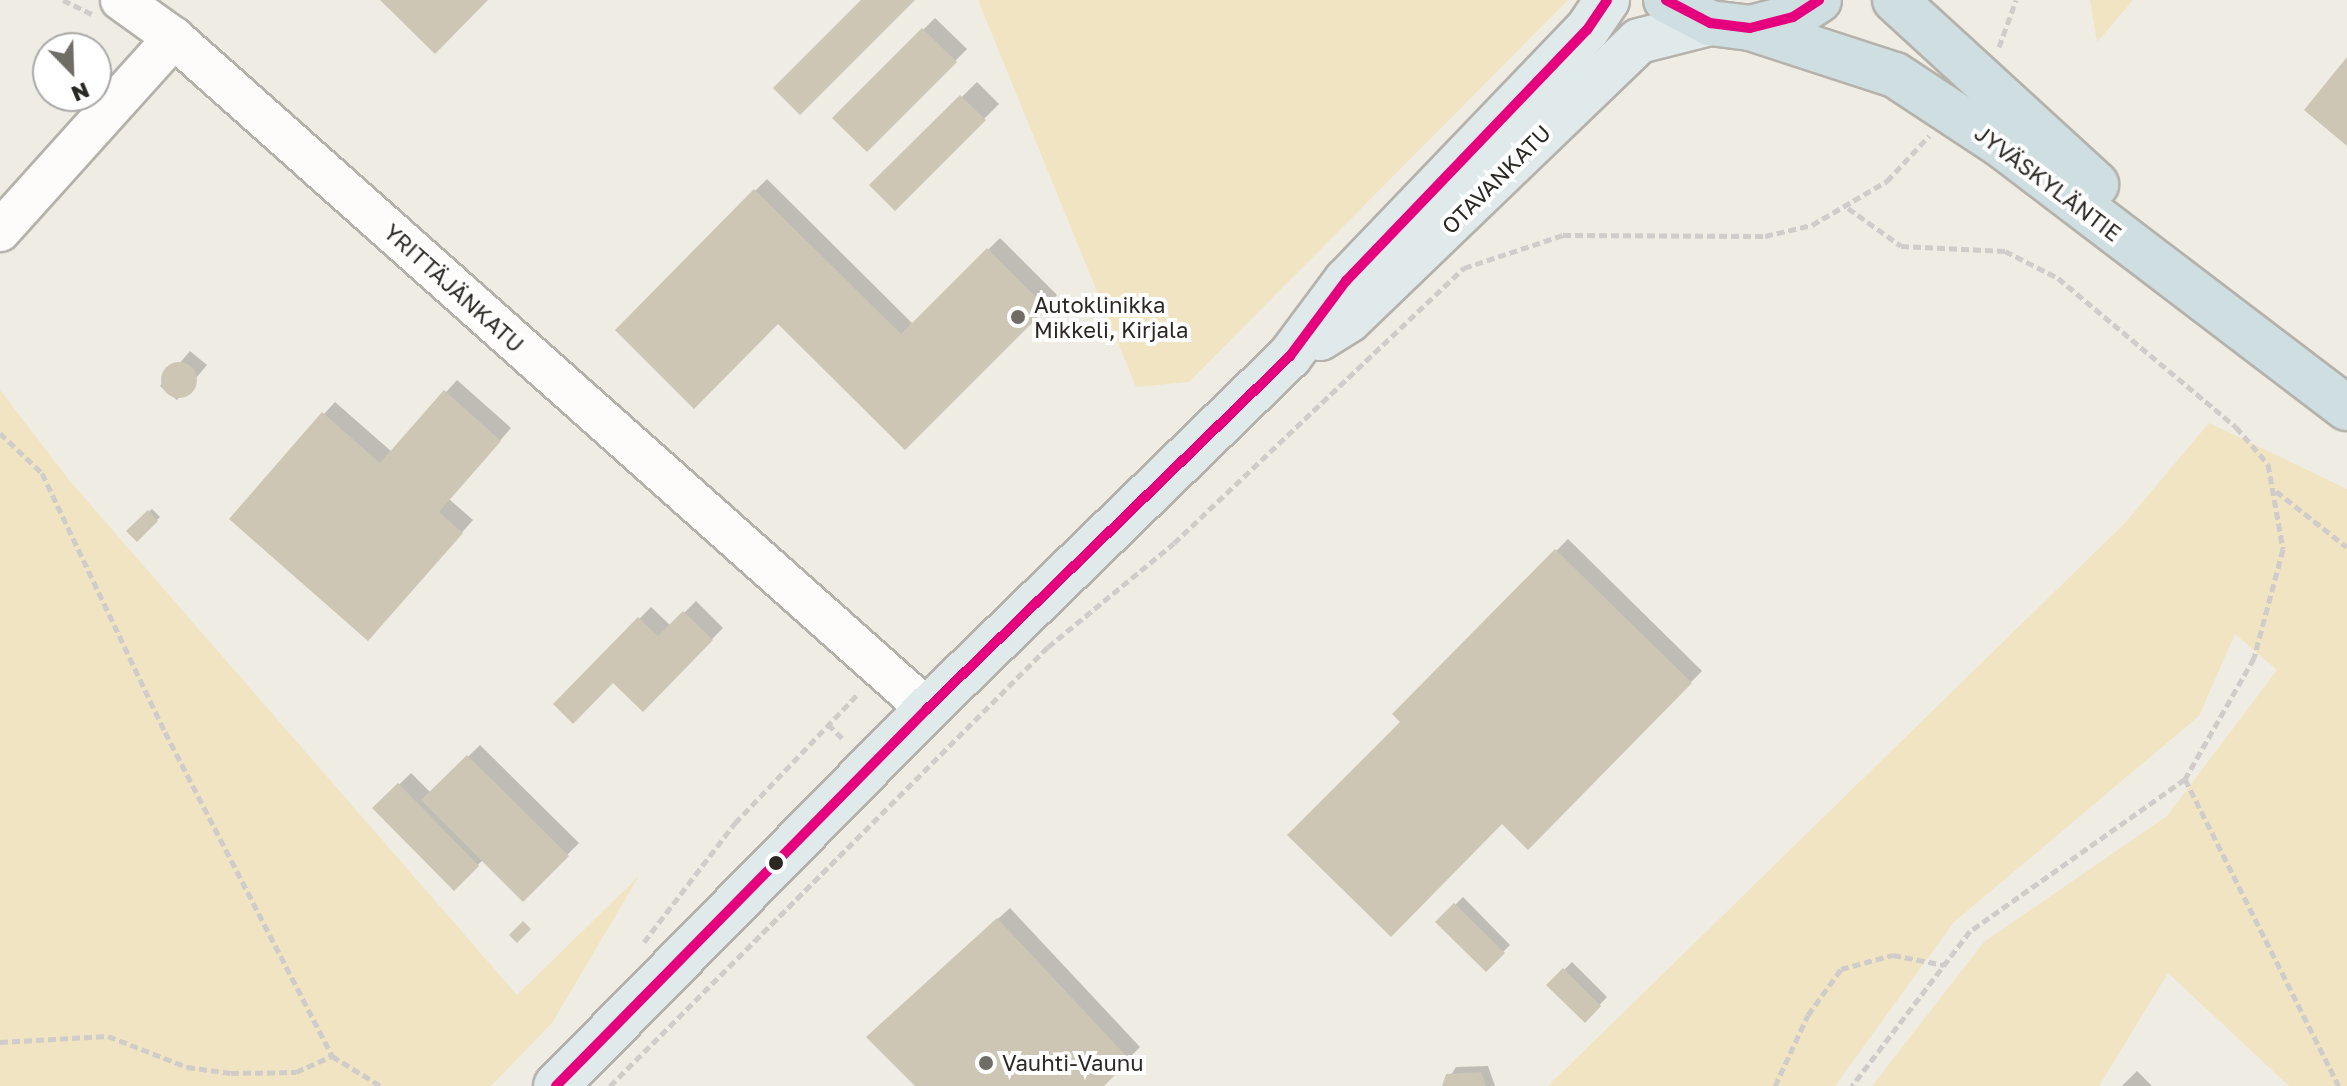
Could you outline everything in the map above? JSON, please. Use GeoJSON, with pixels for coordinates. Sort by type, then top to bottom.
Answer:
{"type":"FeatureCollection","features":[{"type":"Feature","properties":{"kind":"highway","name":"JYVÄSKYLÄNTIE"},"geometry":{"type":"LineString","coordinates":[[1666,0],[1730,25],[1895,75],[2004,147],[2334,397]]}},
{"type":"Feature","properties":{"kind":"highway"},"geometry":{"type":"LineString","coordinates":[[1730,25],[1793,17],[1819,0]]}},
{"type":"Feature","properties":{"kind":"highway","name":"JYVÄSKYLÄNTIE"},"geometry":{"type":"LineString","coordinates":[[1895,0],[2334,397]]}},
{"type":"Feature","properties":{"kind":"main road","name":"OTAVANKATU"},"geometry":{"type":"LineString","coordinates":[[556,1086],[927,709],[1290,356],[1346,281],[1587,30],[1607,0]]}},
{"type":"Feature","properties":{"kind":"main road","name":"OTAVANKATU"},"geometry":{"type":"LineString","coordinates":[[1290,356],[1349,320],[1639,41],[1730,25]]}},
{"type":"Feature","properties":{"kind":"street","name":"YRITTÄJÄNKATU"},"geometry":{"type":"LineString","coordinates":[[121,0],[174,38],[927,709]]}},
{"type":"Feature","properties":{"kind":"street"},"geometry":{"type":"LineString","coordinates":[[0,231],[174,38]]}},
{"type":"Feature","properties":{"kind":"path"},"geometry":{"type":"LineString","coordinates":[[1992,61],[2016,0]]}},
{"type":"Feature","properties":{"kind":"path"},"geometry":{"type":"LineString","coordinates":[[610,1086],[1048,647],[1174,543],[1464,268],[1563,235],[1765,236],[1848,208],[1887,181],[1933,133]]}},
{"type":"Feature","properties":{"kind":"path"},"geometry":{"type":"LineString","coordinates":[[1848,208],[1901,246],[2005,251],[2058,278],[2236,427],[2268,464],[2276,490],[2283,549],[2254,658],[2185,779],[1970,931],[1852,1086]]}},
{"type":"Feature","properties":{"kind":"path"},"geometry":{"type":"LineString","coordinates":[[0,433],[42,473],[165,732],[332,1056],[381,1086]]}},
{"type":"Feature","properties":{"kind":"path"},"geometry":{"type":"LineString","coordinates":[[2276,490],[2347,547]]}},
{"type":"Feature","properties":{"kind":"path"},"geometry":{"type":"LineString","coordinates":[[639,948],[735,823],[879,667]]}},
{"type":"Feature","properties":{"kind":"path"},"geometry":{"type":"LineString","coordinates":[[2185,779],[2339,1086]]}},
{"type":"Feature","properties":{"kind":"path"},"geometry":{"type":"LineString","coordinates":[[1775,1086],[1808,1015],[1841,969],[1893,955],[1944,965]]}},
{"type":"Feature","properties":{"kind":"path"},"geometry":{"type":"LineString","coordinates":[[0,1042],[108,1036],[187,1067],[231,1073],[296,1072],[332,1056]]}},
{"type":"Feature","properties":{"kind":"shaded area"},"geometry":{"type":"Polygon","coordinates":[[[978,0],[1568,0],[1189,382],[1136,387],[978,0]]]}},
{"type":"Feature","properties":{"kind":"shaded area"},"geometry":{"type":"Polygon","coordinates":[[[2090,0],[2133,0],[2097,42],[2090,0]]]}},
{"type":"Feature","properties":{"kind":"shaded area"},"geometry":{"type":"Polygon","coordinates":[[[0,390],[69,480],[517,995],[639,876],[552,1023],[491,1086],[0,1086],[0,390]]]}},
{"type":"Feature","properties":{"kind":"shaded area"},"geometry":{"type":"Polygon","coordinates":[[[2209,423],[2347,489],[2347,1086],[2289,1086],[2168,973],[2099,1086],[1872,1086],[1984,942],[2167,816],[2277,670],[2235,634],[2199,716],[1954,922],[1835,1086],[1548,1086],[2125,523],[2209,423]]]}},
{"type":"Feature","properties":{"kind":"building"},"geometry":{"type":"Polygon","coordinates":[[[380,0],[488,0],[435,54],[380,0]]]}},
{"type":"Feature","properties":{"kind":"building"},"geometry":{"type":"Polygon","coordinates":[[[861,0],[915,0],[800,115],[773,88],[861,0]]]}},
{"type":"Feature","properties":{"kind":"building"},"geometry":{"type":"Polygon","coordinates":[[[922,28],[957,62],[867,152],[832,118],[922,28]]]}},
{"type":"Feature","properties":{"kind":"building"},"geometry":{"type":"Polygon","coordinates":[[[2347,57],[2347,146],[2304,110],[2347,57]]]}},
{"type":"Feature","properties":{"kind":"building"},"geometry":{"type":"Polygon","coordinates":[[[960,95],[986,120],[895,211],[869,185],[960,95]]]}},
{"type":"Feature","properties":{"kind":"building"},"geometry":{"type":"Polygon","coordinates":[[[754,189],[901,334],[987,248],[1047,308],[905,450],[778,324],[694,409],[615,330],[754,189]]]}},
{"type":"Feature","properties":{"kind":"building"},"geometry":{"type":"Polygon","coordinates":[[[179,362],[192,367],[197,380],[192,393],[179,398],[166,393],[161,380],[166,367],[179,362]]]}},
{"type":"Feature","properties":{"kind":"building"},"geometry":{"type":"Polygon","coordinates":[[[444,390],[501,441],[439,512],[463,533],[368,641],[229,519],[322,412],[380,463],[444,390]]]}},
{"type":"Feature","properties":{"kind":"building"},"geometry":{"type":"Polygon","coordinates":[[[148,510],[158,521],[137,542],[126,531],[148,510]]]}},
{"type":"Feature","properties":{"kind":"building"},"geometry":{"type":"Polygon","coordinates":[[[1555,549],[1692,683],[1528,850],[1502,824],[1391,937],[1287,835],[1400,722],[1392,714],[1555,549]]]}},
{"type":"Feature","properties":{"kind":"building"},"geometry":{"type":"Polygon","coordinates":[[[683,611],[713,640],[643,712],[613,683],[573,724],[553,704],[638,617],[658,636],[683,611]]]}},
{"type":"Feature","properties":{"kind":"building"},"geometry":{"type":"Polygon","coordinates":[[[467,755],[569,856],[523,902],[421,800],[467,755]]]}},
{"type":"Feature","properties":{"kind":"building"},"geometry":{"type":"Polygon","coordinates":[[[398,783],[479,866],[454,891],[372,808],[398,783]]]}},
{"type":"Feature","properties":{"kind":"building"},"geometry":{"type":"Polygon","coordinates":[[[1454,903],[1505,953],[1486,972],[1435,922],[1454,903]]]}},
{"type":"Feature","properties":{"kind":"building"},"geometry":{"type":"Polygon","coordinates":[[[997,918],[1130,1060],[1104,1086],[915,1086],[866,1037],[997,918]]]}},
{"type":"Feature","properties":{"kind":"building"},"geometry":{"type":"Polygon","coordinates":[[[523,921],[531,929],[517,943],[509,935],[523,921]]]}},
{"type":"Feature","properties":{"kind":"building"},"geometry":{"type":"Polygon","coordinates":[[[1563,968],[1601,1006],[1585,1023],[1546,985],[1563,968]]]}},
{"type":"Feature","properties":{"kind":"building"},"geometry":{"type":"Polygon","coordinates":[[[1481,1072],[1486,1086],[1442,1086],[1446,1074],[1481,1072]]]}},
{"type":"Feature","properties":{"kind":"transit line"},"geometry":{"type":"LineString","coordinates":[[556,1086],[927,709],[1290,356],[1346,281],[1587,30],[1607,0]]}},
{"type":"Feature","properties":{"kind":"transit line"},"geometry":{"type":"LineString","coordinates":[[1666,0],[1710,23],[1750,28],[1793,17],[1819,0]]}},
{"type":"Feature","properties":{"kind":"place","name":"Autoklinikka Mikkeli, Kirjala"},"geometry":{"type":"Point","coordinates":[1018,317]}},
{"type":"Feature","properties":{"kind":"place","name":"Vauhti-Vaunu"},"geometry":{"type":"Point","coordinates":[986,1063]}}]}
